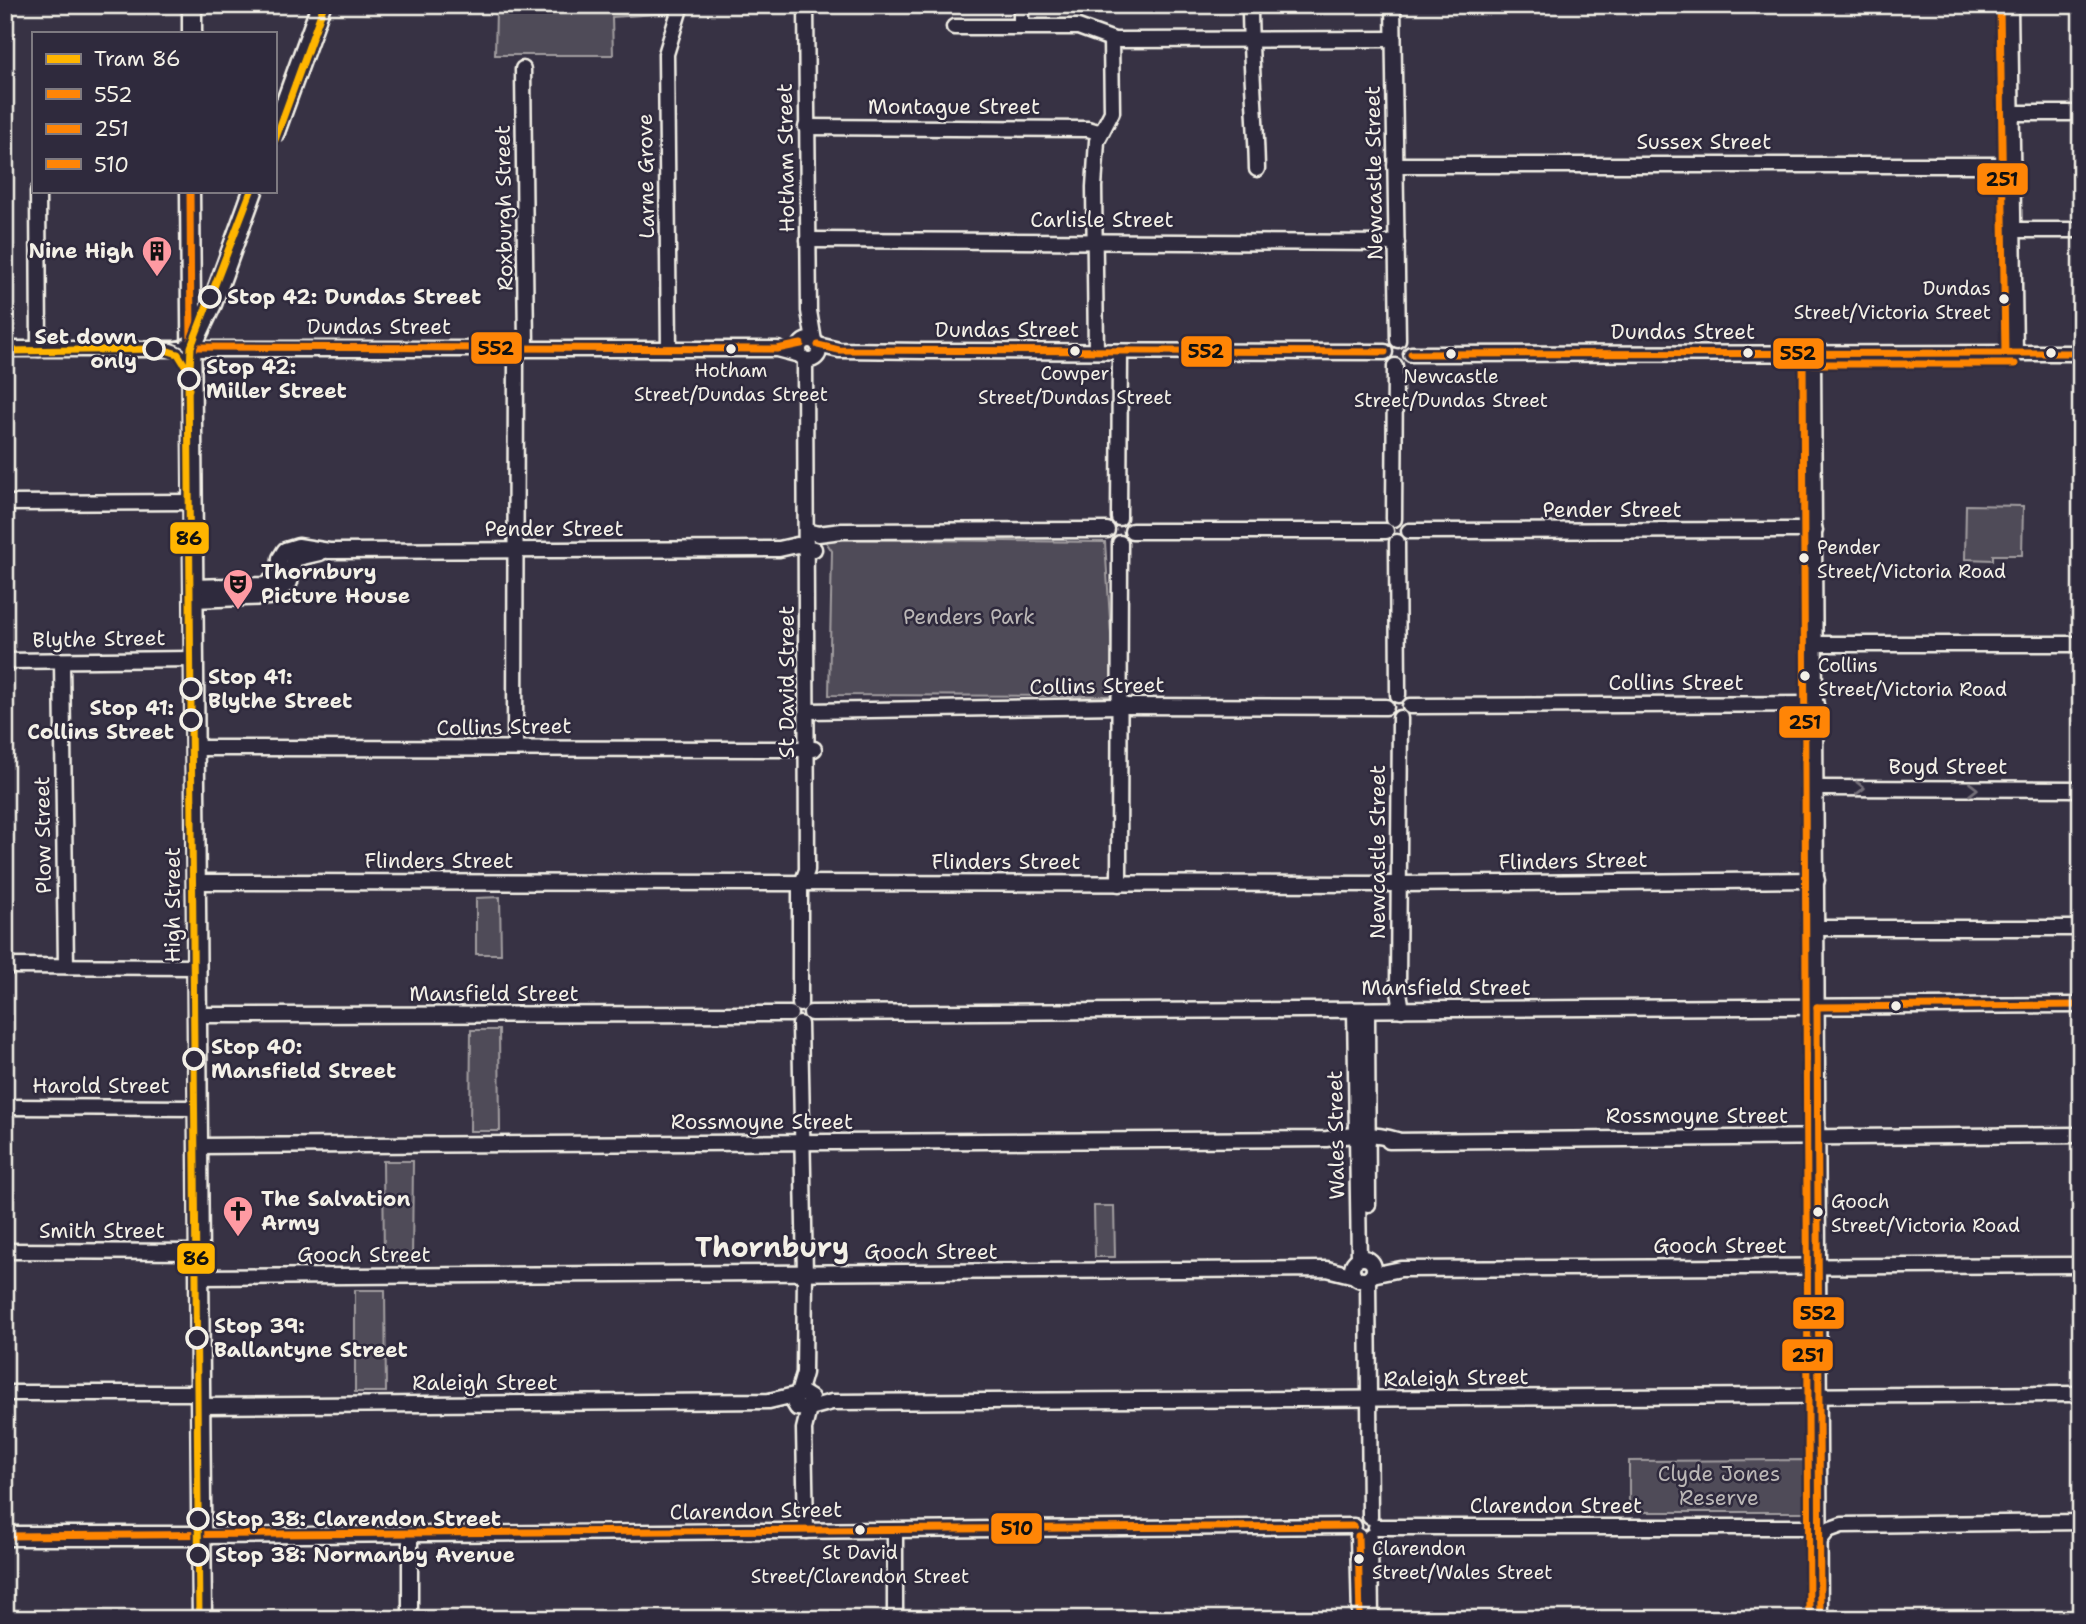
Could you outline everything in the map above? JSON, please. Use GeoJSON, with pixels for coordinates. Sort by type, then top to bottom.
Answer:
{"type":"FeatureCollection","features":[{"type":"Feature","properties":{"kind":"main road"},"geometry":{"type":"LineString","coordinates":[[185,5],[189,29]]}},
{"type":"Feature","properties":{"kind":"main road"},"geometry":{"type":"LineString","coordinates":[[189,29],[191,5]]}},
{"type":"Feature","properties":{"kind":"main road"},"geometry":{"type":"LineString","coordinates":[[276,129],[321,5]]}},
{"type":"Feature","properties":{"kind":"main road","name":"High Street"},"geometry":{"type":"LineString","coordinates":[[190,192],[202,1619]]}},
{"type":"Feature","properties":{"kind":"main road"},"geometry":{"type":"LineString","coordinates":[[191,347],[212,304],[253,192]]}},
{"type":"Feature","properties":{"kind":"main road"},"geometry":{"type":"LineString","coordinates":[[5,1535],[201,1536]]}},
{"type":"Feature","properties":{"kind":"street","name":"Larne Grove"},"geometry":{"type":"LineString","coordinates":[[669,349],[666,54],[681,5]]}},
{"type":"Feature","properties":{"kind":"street","name":"Hotham Street"},"geometry":{"type":"LineString","coordinates":[[806,5],[809,350]]}},
{"type":"Feature","properties":{"kind":"street"},"geometry":{"type":"LineString","coordinates":[[1021,5],[1021,26]]}},
{"type":"Feature","properties":{"kind":"street"},"geometry":{"type":"LineString","coordinates":[[1250,5],[1257,169]]}},
{"type":"Feature","properties":{"kind":"street","name":"Newcastle Street"},"geometry":{"type":"LineString","coordinates":[[1393,5],[1398,340]]}},
{"type":"Feature","properties":{"kind":"street"},"geometry":{"type":"LineString","coordinates":[[2010,5],[2015,353]]}},
{"type":"Feature","properties":{"kind":"street"},"geometry":{"type":"LineString","coordinates":[[954,27],[1085,27],[1111,39],[1393,39]]}},
{"type":"Feature","properties":{"kind":"street"},"geometry":{"type":"LineString","coordinates":[[1096,351],[1097,145],[1111,112],[1111,39]]}},
{"type":"Feature","properties":{"kind":"street","name":"Roxburgh Street"},"geometry":{"type":"LineString","coordinates":[[515,746],[523,69]]}},
{"type":"Feature","properties":{"kind":"street"},"geometry":{"type":"LineString","coordinates":[[2011,113],[2081,113]]}},
{"type":"Feature","properties":{"kind":"street","name":"Montague Street"},"geometry":{"type":"LineString","coordinates":[[806,127],[1088,129],[1101,133]]}},
{"type":"Feature","properties":{"kind":"street","name":"Sussex Street"},"geometry":{"type":"LineString","coordinates":[[1395,165],[2012,165]]}},
{"type":"Feature","properties":{"kind":"street"},"geometry":{"type":"LineString","coordinates":[[38,192],[39,349]]}},
{"type":"Feature","properties":{"kind":"street"},"geometry":{"type":"LineString","coordinates":[[2013,230],[2081,230]]}},
{"type":"Feature","properties":{"kind":"street","name":"Carlisle Street"},"geometry":{"type":"LineString","coordinates":[[808,240],[1397,243]]}},
{"type":"Feature","properties":{"kind":"street"},"geometry":{"type":"LineString","coordinates":[[1398,340],[1406,343],[1411,354],[1406,364],[1395,366],[1386,360],[1385,352],[1391,342],[1398,340]]}},
{"type":"Feature","properties":{"kind":"street","name":"Dundas Street"},"geometry":{"type":"LineString","coordinates":[[5,349],[191,347],[1385,352]]}},
{"type":"Feature","properties":{"kind":"street","name":"St David Street"},"geometry":{"type":"LineString","coordinates":[[806,1531],[800,889],[809,882],[809,350]]}},
{"type":"Feature","properties":{"kind":"street"},"geometry":{"type":"LineString","coordinates":[[1119,518],[1120,352]]}},
{"type":"Feature","properties":{"kind":"street"},"geometry":{"type":"LineString","coordinates":[[1813,353],[1820,1619]]}},
{"type":"Feature","properties":{"kind":"street","name":"Dundas Street"},"geometry":{"type":"LineString","coordinates":[[1411,354],[2081,353]]}},
{"type":"Feature","properties":{"kind":"street"},"geometry":{"type":"LineString","coordinates":[[1132,531],[1390,525],[1404,522],[1409,531],[1404,540],[1391,540],[1390,525],[1395,366]]}},
{"type":"Feature","properties":{"kind":"street"},"geometry":{"type":"LineString","coordinates":[[5,503],[193,502]]}},
{"type":"Feature","properties":{"kind":"street"},"geometry":{"type":"LineString","coordinates":[[1119,518],[1127,521],[1132,531],[1129,539],[1120,543],[1112,540],[1107,530],[1110,522],[1119,518]]}},
{"type":"Feature","properties":{"kind":"street","name":"Pender Street"},"geometry":{"type":"LineString","coordinates":[[193,593],[275,595],[290,582],[294,559],[328,551],[779,549],[842,531],[1107,530]]}},
{"type":"Feature","properties":{"kind":"street","name":"Pender Street"},"geometry":{"type":"LineString","coordinates":[[1409,531],[1815,530]]}},
{"type":"Feature","properties":{"kind":"street"},"geometry":{"type":"LineString","coordinates":[[1397,542],[1398,695]]}},
{"type":"Feature","properties":{"kind":"street"},"geometry":{"type":"LineString","coordinates":[[1119,884],[1120,543]]}},
{"type":"Feature","properties":{"kind":"street"},"geometry":{"type":"LineString","coordinates":[[1815,645],[2081,644]]}},
{"type":"Feature","properties":{"kind":"street","name":"Blythe Street"},"geometry":{"type":"LineString","coordinates":[[5,662],[194,659]]}},
{"type":"Feature","properties":{"kind":"street","name":"Plow Street"},"geometry":{"type":"LineString","coordinates":[[62,661],[66,966]]}},
{"type":"Feature","properties":{"kind":"street"},"geometry":{"type":"LineString","coordinates":[[1398,695],[1405,697],[1410,706],[1406,716],[1399,718],[1389,714],[1386,707],[1391,697],[1398,695]]}},
{"type":"Feature","properties":{"kind":"street","name":"Collins Street"},"geometry":{"type":"LineString","coordinates":[[1410,706],[1816,704]]}},
{"type":"Feature","properties":{"kind":"street","name":"Collins Street"},"geometry":{"type":"LineString","coordinates":[[811,711],[1120,706],[1386,707]]}},
{"type":"Feature","properties":{"kind":"street","name":"Newcastle Street"},"geometry":{"type":"LineString","coordinates":[[1397,1010],[1399,718]]}},
{"type":"Feature","properties":{"kind":"street","name":"Collins Street"},"geometry":{"type":"LineString","coordinates":[[195,748],[487,750],[515,746],[811,749]]}},
{"type":"Feature","properties":{"kind":"street","name":"Boyd Street"},"geometry":{"type":"LineString","coordinates":[[1816,788],[2081,789]]}},
{"type":"Feature","properties":{"kind":"street","name":"Flinders Street"},"geometry":{"type":"LineString","coordinates":[[196,882],[1399,884],[1817,880]]}},
{"type":"Feature","properties":{"kind":"street"},"geometry":{"type":"LineString","coordinates":[[1817,928],[2081,928]]}},
{"type":"Feature","properties":{"kind":"street"},"geometry":{"type":"LineString","coordinates":[[5,966],[196,967]]}},
{"type":"Feature","properties":{"kind":"street","name":"Mansfield Street"},"geometry":{"type":"LineString","coordinates":[[197,1015],[2081,1006]]}},
{"type":"Feature","properties":{"kind":"street","name":"Wales Street"},"geometry":{"type":"LineString","coordinates":[[1361,1010],[1365,1527],[1371,1619]]}},
{"type":"Feature","properties":{"kind":"street","name":"Harold Street"},"geometry":{"type":"LineString","coordinates":[[5,1107],[198,1108]]}},
{"type":"Feature","properties":{"kind":"street","name":"Rossmoyne Street"},"geometry":{"type":"LineString","coordinates":[[198,1146],[2081,1135]]}},
{"type":"Feature","properties":{"kind":"street","name":"Smith Street"},"geometry":{"type":"LineString","coordinates":[[5,1251],[199,1252]]}},
{"type":"Feature","properties":{"kind":"street","name":"Gooch Street"},"geometry":{"type":"LineString","coordinates":[[199,1277],[2081,1265]]}},
{"type":"Feature","properties":{"kind":"street","name":"Raleigh Street"},"geometry":{"type":"LineString","coordinates":[[5,1393],[200,1399],[804,1402],[2081,1394]]}},
{"type":"Feature","properties":{"kind":"street"},"geometry":{"type":"LineString","coordinates":[[1821,1533],[1842,1525],[2081,1522]]}},
{"type":"Feature","properties":{"kind":"street","name":"Wales Street"},"geometry":{"type":"LineString","coordinates":[[1360,1619],[1365,1527]]}},
{"type":"Feature","properties":{"kind":"street","name":"Clarendon Street"},"geometry":{"type":"LineString","coordinates":[[201,1536],[1365,1527],[1821,1533]]}},
{"type":"Feature","properties":{"kind":"street"},"geometry":{"type":"LineString","coordinates":[[895,1530],[895,1619]]}},
{"type":"Feature","properties":{"kind":"street"},"geometry":{"type":"LineString","coordinates":[[410,1535],[410,1619]]}},
{"type":"Feature","properties":{"kind":"green space"},"geometry":{"type":"Polygon","coordinates":[[[500,5],[675,5],[672,13],[612,17],[613,55],[495,55],[496,9],[500,5]]]}},
{"type":"Feature","properties":{"kind":"green space"},"geometry":{"type":"Polygon","coordinates":[[[1966,505],[2023,506],[2022,555],[1993,555],[1993,560],[1965,559],[1966,505]]]}},
{"type":"Feature","properties":{"kind":"green space","name":"Penders Park"},"geometry":{"type":"Polygon","coordinates":[[[824,539],[1105,542],[1115,696],[829,695],[832,551],[824,539]]]}},
{"type":"Feature","properties":{"kind":"green space"},"geometry":{"type":"Polygon","coordinates":[[[500,897],[501,954],[476,954],[476,898],[500,897]]]}},
{"type":"Feature","properties":{"kind":"green space"},"geometry":{"type":"Polygon","coordinates":[[[471,1030],[499,1030],[500,1131],[470,1131],[471,1030]]]}},
{"type":"Feature","properties":{"kind":"green space"},"geometry":{"type":"Polygon","coordinates":[[[383,1161],[413,1161],[412,1262],[384,1261],[383,1161]]]}},
{"type":"Feature","properties":{"kind":"green space"},"geometry":{"type":"Polygon","coordinates":[[[1094,1206],[1114,1206],[1115,1257],[1095,1257],[1094,1206]]]}},
{"type":"Feature","properties":{"kind":"green space"},"geometry":{"type":"Polygon","coordinates":[[[355,1290],[385,1290],[386,1392],[355,1392],[355,1290]]]}},
{"type":"Feature","properties":{"kind":"green space","name":"Clyde Jones Reserve"},"geometry":{"type":"Polygon","coordinates":[[[1808,1460],[1808,1512],[1629,1512],[1629,1461],[1808,1460]]]}},
{"type":"Feature","properties":{"kind":"tram line","name":"86"},"geometry":{"type":"LineString","coordinates":[[276,137],[324,5]]}},
{"type":"Feature","properties":{"kind":"tram line","name":"86"},"geometry":{"type":"LineString","coordinates":[[189,389],[191,347],[251,192]]}},
{"type":"Feature","properties":{"kind":"tram line"},"geometry":{"type":"LineString","coordinates":[[5,346],[125,347],[170,342],[191,333],[205,313]]}},
{"type":"Feature","properties":{"kind":"tram line"},"geometry":{"type":"LineString","coordinates":[[165,342],[178,345],[187,352],[195,374]]}},
{"type":"Feature","properties":{"kind":"tram line","name":"86"},"geometry":{"type":"LineString","coordinates":[[5,351],[162,349],[178,354],[188,370],[199,1619]]}},
{"type":"Feature","properties":{"kind":"transit line","name":"251"},"geometry":{"type":"LineString","coordinates":[[2000,5],[2005,353]]}},
{"type":"Feature","properties":{"kind":"transit line","name":"552"},"geometry":{"type":"LineString","coordinates":[[190,192],[191,347]]}},
{"type":"Feature","properties":{"kind":"transit line","name":"552"},"geometry":{"type":"LineString","coordinates":[[191,347],[777,349],[801,344]]}},
{"type":"Feature","properties":{"kind":"transit line","name":"552"},"geometry":{"type":"LineString","coordinates":[[818,345],[839,350],[1385,352]]}},
{"type":"Feature","properties":{"kind":"transit line","name":"251"},"geometry":{"type":"LineString","coordinates":[[1803,353],[1809,1619]]}},
{"type":"Feature","properties":{"kind":"transit line","name":"552"},"geometry":{"type":"LineString","coordinates":[[1411,354],[2081,353]]}},
{"type":"Feature","properties":{"kind":"transit line","name":"251"},"geometry":{"type":"LineString","coordinates":[[1813,364],[2015,364]]}},
{"type":"Feature","properties":{"kind":"transit line","name":"552"},"geometry":{"type":"LineString","coordinates":[[1817,1007],[2081,1005]]}},
{"type":"Feature","properties":{"kind":"transit line","name":"552"},"geometry":{"type":"LineString","coordinates":[[1817,1007],[1820,1619]]}},
{"type":"Feature","properties":{"kind":"transit line","name":"510"},"geometry":{"type":"LineString","coordinates":[[5,1536],[1354,1526]]}},
{"type":"Feature","properties":{"kind":"transit line","name":"510"},"geometry":{"type":"LineString","coordinates":[[1358,1536],[1360,1619]]}},
{"type":"Feature","properties":{"kind":"place","name":"Nine High"},"geometry":{"type":"Point","coordinates":[157,278]}},
{"type":"Feature","properties":{"kind":"place","name":"Stop 42: Dundas Street"},"geometry":{"type":"Point","coordinates":[210,297]}},
{"type":"Feature","properties":{"kind":"place","name":"Dundas Street/Victoria Street"},"geometry":{"type":"Point","coordinates":[2004,299]}},
{"type":"Feature","properties":{"kind":"place","name":"Set down only"},"geometry":{"type":"Point","coordinates":[154,349]}},
{"type":"Feature","properties":{"kind":"place","name":"Hotham Street/Dundas Street"},"geometry":{"type":"Point","coordinates":[731,349]}},
{"type":"Feature","properties":{"kind":"place","name":"Cowper Street/Dundas Street"},"geometry":{"type":"Point","coordinates":[1075,351]}},
{"type":"Feature","properties":{"kind":"place","name":"Newcastle Street/Dundas Street"},"geometry":{"type":"Point","coordinates":[1451,354]}},
{"type":"Feature","properties":{"kind":"place","name":"Stop 42: Miller Street"},"geometry":{"type":"Point","coordinates":[189,379]}},
{"type":"Feature","properties":{"kind":"place","name":"Pender Street/Victoria Road"},"geometry":{"type":"Point","coordinates":[1804,558]}},
{"type":"Feature","properties":{"kind":"place","name":"Thornbury Picture House"},"geometry":{"type":"Point","coordinates":[238,611]}},
{"type":"Feature","properties":{"kind":"place","name":"Collins Street/Victoria Road"},"geometry":{"type":"Point","coordinates":[1805,676]}},
{"type":"Feature","properties":{"kind":"place","name":"Stop 41: Blythe Street"},"geometry":{"type":"Point","coordinates":[191,689]}},
{"type":"Feature","properties":{"kind":"place","name":"Stop 41: Collins Street"},"geometry":{"type":"Point","coordinates":[191,720]}},
{"type":"Feature","properties":{"kind":"place","name":"Stop 40: Mansfield Street"},"geometry":{"type":"Point","coordinates":[194,1059]}},
{"type":"Feature","properties":{"kind":"place","name":"Gooch Street/Victoria Road"},"geometry":{"type":"Point","coordinates":[1818,1212]}},
{"type":"Feature","properties":{"kind":"place","name":"The Salvation Army"},"geometry":{"type":"Point","coordinates":[238,1238]}},
{"type":"Feature","properties":{"kind":"place","name":"Stop 39: Ballantyne Street"},"geometry":{"type":"Point","coordinates":[197,1338]}},
{"type":"Feature","properties":{"kind":"place","name":"Stop 38: Clarendon Street"},"geometry":{"type":"Point","coordinates":[198,1519]}},
{"type":"Feature","properties":{"kind":"place","name":"St David Street/Clarendon Street"},"geometry":{"type":"Point","coordinates":[860,1530]}},
{"type":"Feature","properties":{"kind":"place","name":"Stop 38: Normanby Avenue"},"geometry":{"type":"Point","coordinates":[198,1555]}},
{"type":"Feature","properties":{"kind":"place","name":"Clarendon Street/Wales Street"},"geometry":{"type":"Point","coordinates":[1359,1559]}},
{"type":"Feature","properties":{"kind":"district","name":"Thornbury"},"geometry":{"type":"Point","coordinates":[772,1247]}}]}
